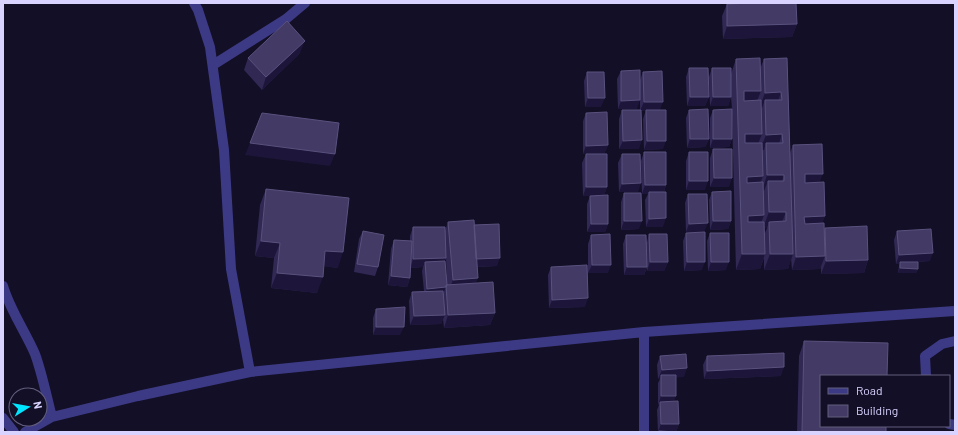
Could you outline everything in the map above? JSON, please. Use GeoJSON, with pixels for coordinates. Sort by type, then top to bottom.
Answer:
{"type":"FeatureCollection","features":[{"type":"Feature","properties":{"kind":"street"},"geometry":{"type":"LineString","coordinates":[[194,3],[198,10],[210,47],[213,65],[224,150],[231,269],[250,372]]}},
{"type":"Feature","properties":{"kind":"street"},"geometry":{"type":"LineString","coordinates":[[213,65],[286,19],[305,3]]}},
{"type":"Feature","properties":{"kind":"street"},"geometry":{"type":"LineString","coordinates":[[3,286],[7,299],[36,356],[52,418]]}},
{"type":"Feature","properties":{"kind":"street"},"geometry":{"type":"LineString","coordinates":[[25,432],[52,418],[138,396],[250,372],[644,332],[955,311]]}},
{"type":"Feature","properties":{"kind":"street"},"geometry":{"type":"LineString","coordinates":[[644,332],[644,432]]}},
{"type":"Feature","properties":{"kind":"street"},"geometry":{"type":"LineString","coordinates":[[926,375],[925,356],[942,344],[955,341]]}},
{"type":"Feature","properties":{"kind":"street"},"geometry":{"type":"LineString","coordinates":[[3,418],[14,432]]}},
{"type":"Feature","properties":{"kind":"building"},"geometry":{"type":"Polygon","coordinates":[[[796,3],[797,24],[727,26],[727,4],[796,3]]]}},
{"type":"Feature","properties":{"kind":"building"},"geometry":{"type":"Polygon","coordinates":[[[287,21],[305,41],[266,77],[248,58],[287,21]]]}},
{"type":"Feature","properties":{"kind":"building"},"geometry":{"type":"Polygon","coordinates":[[[760,58],[761,91],[744,91],[744,101],[761,100],[762,134],[745,134],[745,143],[762,143],[763,176],[747,177],[747,183],[763,182],[764,215],[748,216],[748,222],[764,222],[765,254],[742,254],[736,59],[760,58]]]}},
{"type":"Feature","properties":{"kind":"building"},"geometry":{"type":"Polygon","coordinates":[[[787,58],[793,254],[770,254],[769,222],[786,221],[786,212],[769,212],[768,181],[784,181],[784,175],[767,175],[766,143],[783,143],[782,134],[766,135],[765,100],[782,100],[781,92],[765,93],[764,59],[787,58]]]}},
{"type":"Feature","properties":{"kind":"building"},"geometry":{"type":"Polygon","coordinates":[[[689,68],[708,68],[709,97],[690,97],[689,68]]]}},
{"type":"Feature","properties":{"kind":"building"},"geometry":{"type":"Polygon","coordinates":[[[712,68],[731,68],[731,97],[713,97],[712,68]]]}},
{"type":"Feature","properties":{"kind":"building"},"geometry":{"type":"Polygon","coordinates":[[[640,70],[640,100],[621,101],[621,71],[640,70]]]}},
{"type":"Feature","properties":{"kind":"building"},"geometry":{"type":"Polygon","coordinates":[[[662,71],[663,102],[644,102],[643,72],[662,71]]]}},
{"type":"Feature","properties":{"kind":"building"},"geometry":{"type":"Polygon","coordinates":[[[587,72],[604,72],[605,98],[588,98],[587,72]]]}},
{"type":"Feature","properties":{"kind":"building"},"geometry":{"type":"Polygon","coordinates":[[[708,109],[709,139],[690,139],[689,110],[708,109]]]}},
{"type":"Feature","properties":{"kind":"building"},"geometry":{"type":"Polygon","coordinates":[[[732,109],[732,139],[713,139],[713,110],[732,109]]]}},
{"type":"Feature","properties":{"kind":"building"},"geometry":{"type":"Polygon","coordinates":[[[622,110],[641,110],[642,140],[623,141],[622,110]]]}},
{"type":"Feature","properties":{"kind":"building"},"geometry":{"type":"Polygon","coordinates":[[[646,110],[666,110],[666,141],[647,141],[646,110]]]}},
{"type":"Feature","properties":{"kind":"building"},"geometry":{"type":"Polygon","coordinates":[[[607,112],[608,145],[586,146],[586,113],[607,112]]]}},
{"type":"Feature","properties":{"kind":"building"},"geometry":{"type":"Polygon","coordinates":[[[262,113],[339,123],[335,154],[250,143],[262,113]]]}},
{"type":"Feature","properties":{"kind":"building"},"geometry":{"type":"Polygon","coordinates":[[[822,144],[823,174],[805,174],[805,183],[824,182],[825,216],[804,217],[805,224],[824,223],[825,256],[796,257],[793,145],[822,144]]]}},
{"type":"Feature","properties":{"kind":"building"},"geometry":{"type":"Polygon","coordinates":[[[713,149],[732,149],[732,178],[714,178],[713,149]]]}},
{"type":"Feature","properties":{"kind":"building"},"geometry":{"type":"Polygon","coordinates":[[[644,152],[666,152],[666,185],[645,185],[644,152]]]}},
{"type":"Feature","properties":{"kind":"building"},"geometry":{"type":"Polygon","coordinates":[[[689,152],[708,152],[708,181],[689,181],[689,152]]]}},
{"type":"Feature","properties":{"kind":"building"},"geometry":{"type":"Polygon","coordinates":[[[586,154],[607,154],[607,187],[586,187],[586,154]]]}},
{"type":"Feature","properties":{"kind":"building"},"geometry":{"type":"Polygon","coordinates":[[[622,154],[640,154],[641,183],[622,184],[622,154]]]}},
{"type":"Feature","properties":{"kind":"building"},"geometry":{"type":"Polygon","coordinates":[[[266,189],[349,198],[343,252],[325,251],[323,277],[277,273],[280,243],[261,241],[266,189]]]}},
{"type":"Feature","properties":{"kind":"building"},"geometry":{"type":"Polygon","coordinates":[[[731,191],[731,221],[713,221],[712,192],[731,191]]]}},
{"type":"Feature","properties":{"kind":"building"},"geometry":{"type":"Polygon","coordinates":[[[649,192],[666,192],[666,218],[649,219],[649,192]]]}},
{"type":"Feature","properties":{"kind":"building"},"geometry":{"type":"Polygon","coordinates":[[[624,193],[641,193],[642,221],[624,221],[624,193]]]}},
{"type":"Feature","properties":{"kind":"building"},"geometry":{"type":"Polygon","coordinates":[[[688,194],[707,194],[708,223],[689,224],[688,194]]]}},
{"type":"Feature","properties":{"kind":"building"},"geometry":{"type":"Polygon","coordinates":[[[608,195],[608,224],[591,224],[590,196],[608,195]]]}},
{"type":"Feature","properties":{"kind":"building"},"geometry":{"type":"Polygon","coordinates":[[[474,220],[478,278],[453,280],[448,222],[474,220]]]}},
{"type":"Feature","properties":{"kind":"building"},"geometry":{"type":"Polygon","coordinates":[[[499,224],[500,258],[476,259],[474,225],[499,224]]]}},
{"type":"Feature","properties":{"kind":"building"},"geometry":{"type":"Polygon","coordinates":[[[867,226],[868,260],[826,261],[825,228],[867,226]]]}},
{"type":"Feature","properties":{"kind":"building"},"geometry":{"type":"Polygon","coordinates":[[[413,227],[445,227],[446,258],[413,259],[413,227]]]}},
{"type":"Feature","properties":{"kind":"building"},"geometry":{"type":"Polygon","coordinates":[[[931,229],[933,253],[899,255],[897,231],[931,229]]]}},
{"type":"Feature","properties":{"kind":"building"},"geometry":{"type":"Polygon","coordinates":[[[363,231],[384,235],[378,267],[357,264],[363,231]]]}},
{"type":"Feature","properties":{"kind":"building"},"geometry":{"type":"Polygon","coordinates":[[[705,232],[705,262],[687,262],[686,233],[705,232]]]}},
{"type":"Feature","properties":{"kind":"building"},"geometry":{"type":"Polygon","coordinates":[[[710,233],[729,233],[729,262],[711,262],[710,233]]]}},
{"type":"Feature","properties":{"kind":"building"},"geometry":{"type":"Polygon","coordinates":[[[610,234],[611,265],[592,265],[591,235],[610,234]]]}},
{"type":"Feature","properties":{"kind":"building"},"geometry":{"type":"Polygon","coordinates":[[[649,234],[667,234],[668,262],[650,262],[649,234]]]}},
{"type":"Feature","properties":{"kind":"building"},"geometry":{"type":"Polygon","coordinates":[[[626,235],[646,235],[647,267],[627,267],[626,235]]]}},
{"type":"Feature","properties":{"kind":"building"},"geometry":{"type":"Polygon","coordinates":[[[394,240],[412,241],[410,278],[391,276],[394,240]]]}},
{"type":"Feature","properties":{"kind":"building"},"geometry":{"type":"Polygon","coordinates":[[[445,261],[446,287],[427,289],[425,262],[445,261]]]}},
{"type":"Feature","properties":{"kind":"building"},"geometry":{"type":"Polygon","coordinates":[[[900,262],[918,262],[918,269],[900,268],[900,262]]]}},
{"type":"Feature","properties":{"kind":"building"},"geometry":{"type":"Polygon","coordinates":[[[587,265],[588,298],[552,300],[551,267],[587,265]]]}},
{"type":"Feature","properties":{"kind":"building"},"geometry":{"type":"Polygon","coordinates":[[[493,282],[495,313],[448,315],[446,285],[493,282]]]}},
{"type":"Feature","properties":{"kind":"building"},"geometry":{"type":"Polygon","coordinates":[[[443,291],[445,315],[414,316],[412,292],[443,291]]]}},
{"type":"Feature","properties":{"kind":"building"},"geometry":{"type":"Polygon","coordinates":[[[405,307],[404,327],[376,327],[376,309],[405,307]]]}},
{"type":"Feature","properties":{"kind":"building"},"geometry":{"type":"Polygon","coordinates":[[[804,341],[888,343],[887,375],[820,375],[820,427],[886,427],[886,432],[802,432],[804,341]]]}},
{"type":"Feature","properties":{"kind":"building"},"geometry":{"type":"Polygon","coordinates":[[[784,353],[784,367],[707,371],[707,356],[784,353]]]}},
{"type":"Feature","properties":{"kind":"building"},"geometry":{"type":"Polygon","coordinates":[[[686,354],[687,368],[662,370],[660,356],[686,354]]]}},
{"type":"Feature","properties":{"kind":"building"},"geometry":{"type":"Polygon","coordinates":[[[661,375],[676,375],[676,396],[661,396],[661,375]]]}},
{"type":"Feature","properties":{"kind":"building"},"geometry":{"type":"Polygon","coordinates":[[[678,401],[679,424],[661,424],[660,402],[678,401]]]}}]}
